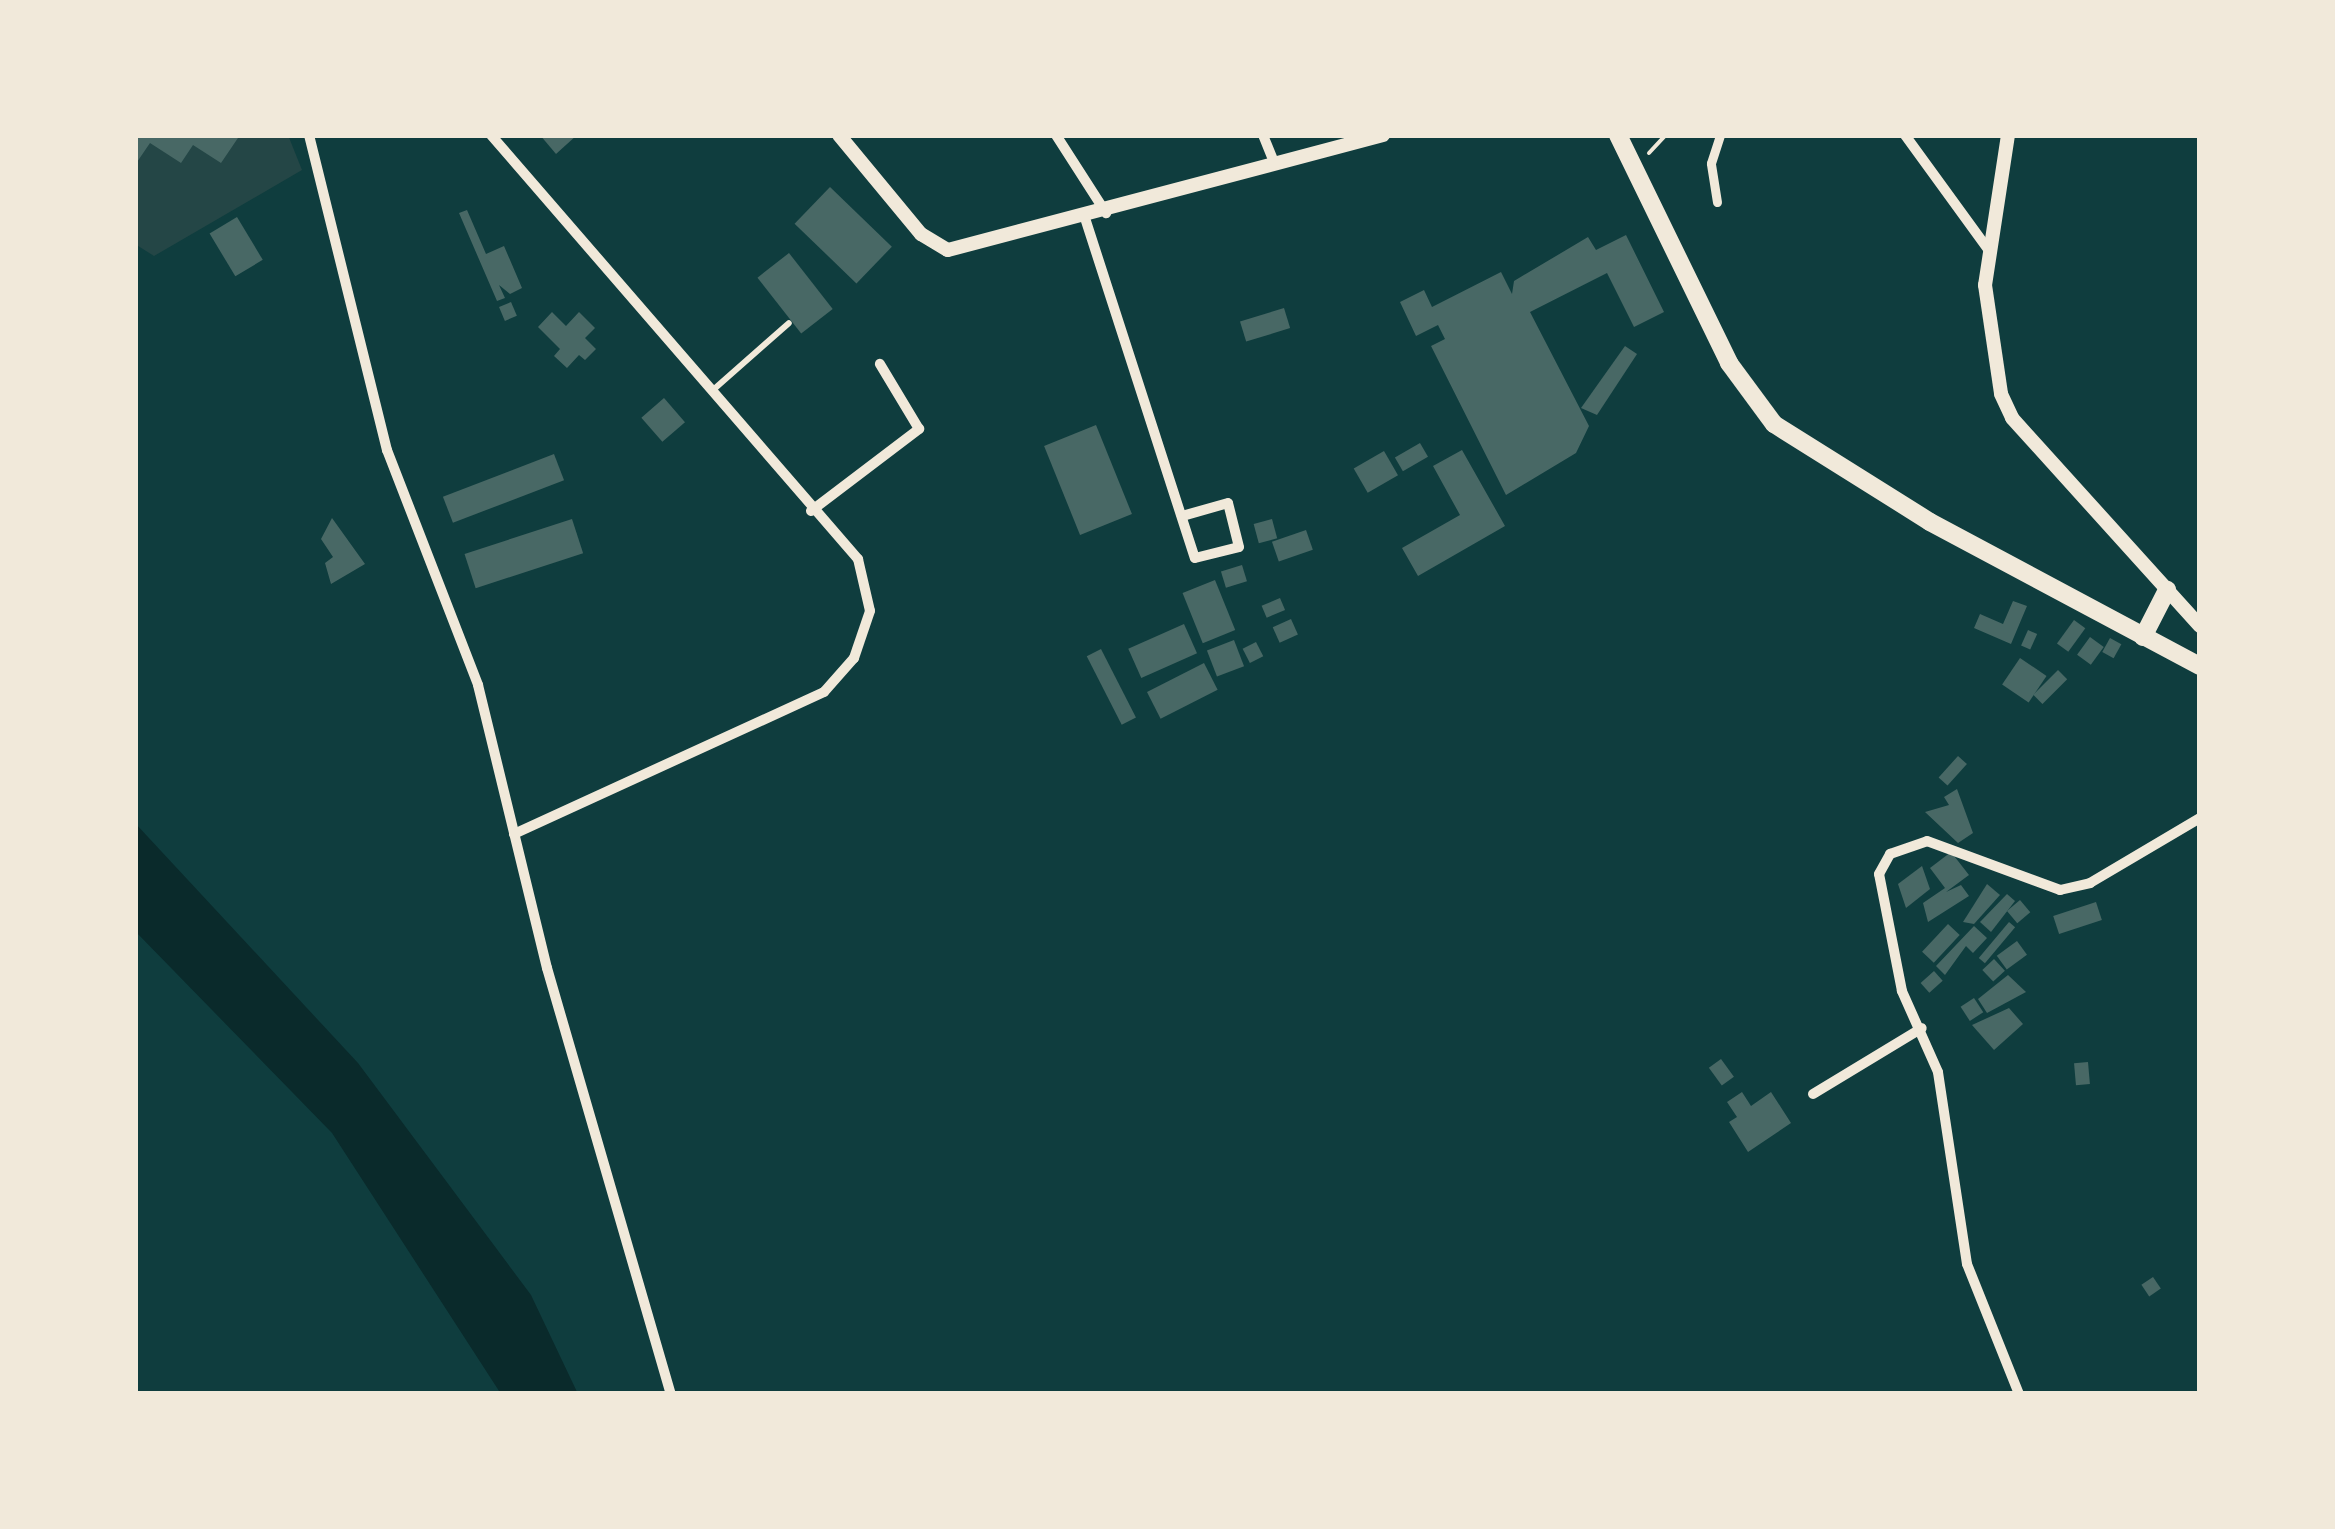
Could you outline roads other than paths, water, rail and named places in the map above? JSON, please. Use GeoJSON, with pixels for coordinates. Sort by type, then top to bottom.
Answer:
{"type":"FeatureCollection","features":[{"type":"Feature","properties":{"kind":"main road"},"geometry":{"type":"LineString","coordinates":[[1618,135],[1729,362],[1774,424],[1802,449],[2200,666]]}},
{"type":"Feature","properties":{"kind":"main road"},"geometry":{"type":"LineString","coordinates":[[2143,636],[2167,590]]}},
{"type":"Feature","properties":{"kind":"street"},"geometry":{"type":"LineString","coordinates":[[309,135],[387,450],[478,685],[514,834],[671,1394]]}},
{"type":"Feature","properties":{"kind":"street"},"geometry":{"type":"LineString","coordinates":[[491,135],[811,510],[858,559],[870,612],[854,658],[824,692],[514,834]]}},
{"type":"Feature","properties":{"kind":"street"},"geometry":{"type":"LineString","coordinates":[[839,135],[920,234],[948,250],[1106,213],[1383,135]]}},
{"type":"Feature","properties":{"kind":"street"},"geometry":{"type":"LineString","coordinates":[[1056,135],[1106,213]]}},
{"type":"Feature","properties":{"kind":"street"},"geometry":{"type":"LineString","coordinates":[[1263,135],[1276,164]]}},
{"type":"Feature","properties":{"kind":"street"},"geometry":{"type":"LineString","coordinates":[[1717,202],[1711,163],[1720,135]]}},
{"type":"Feature","properties":{"kind":"street"},"geometry":{"type":"LineString","coordinates":[[1905,135],[1990,252]]}},
{"type":"Feature","properties":{"kind":"street"},"geometry":{"type":"LineString","coordinates":[[2008,135],[1990,252],[1986,313],[2012,418],[2200,626]]}},
{"type":"Feature","properties":{"kind":"street"},"geometry":{"type":"LineString","coordinates":[[1085,218],[1182,516],[1196,558],[1239,547],[1228,503],[1182,516]]}},
{"type":"Feature","properties":{"kind":"street"},"geometry":{"type":"LineString","coordinates":[[811,510],[920,429],[880,364]]}},
{"type":"Feature","properties":{"kind":"street"},"geometry":{"type":"LineString","coordinates":[[2018,1394],[1967,1264],[1922,1028],[1885,930],[1879,874],[1890,854],[1927,840],[2060,890],[2090,884],[2200,818]]}},
{"type":"Feature","properties":{"kind":"street"},"geometry":{"type":"LineString","coordinates":[[1813,1094],[1922,1028]]}},
{"type":"Feature","properties":{"kind":"lane"},"geometry":{"type":"LineString","coordinates":[[712,391],[789,322]]}}]}
